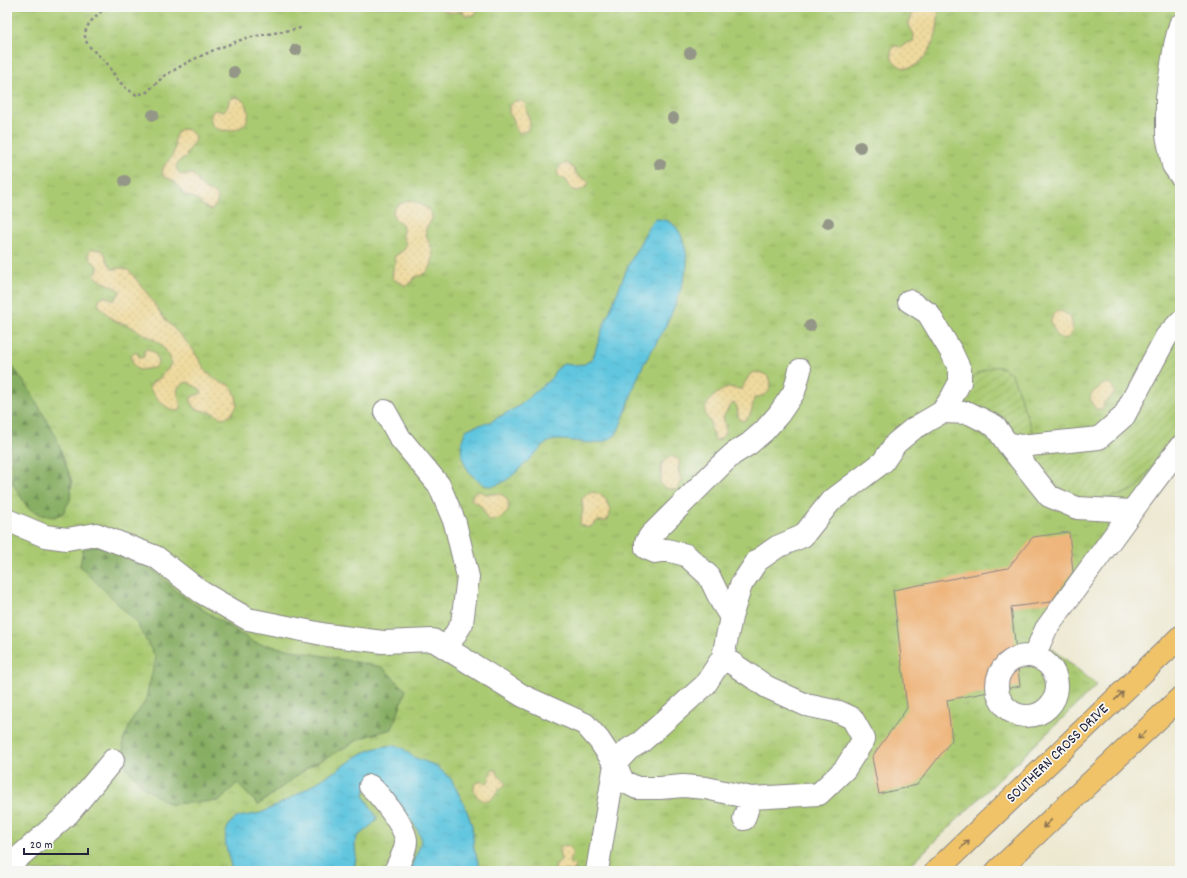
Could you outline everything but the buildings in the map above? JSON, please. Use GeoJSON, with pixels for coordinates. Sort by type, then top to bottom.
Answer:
{"type":"FeatureCollection","features":[{"type":"Feature","properties":{"kind":"highway","name":"SOUTHERN CROSS DRIVE"},"geometry":{"type":"LineString","coordinates":[[936,871],[1180,637]]}},
{"type":"Feature","properties":{"kind":"highway"},"geometry":{"type":"LineString","coordinates":[[997,871],[1180,698]]}},
{"type":"Feature","properties":{"kind":"lane"},"geometry":{"type":"LineString","coordinates":[[1180,25],[1175,45],[1167,97],[1167,135],[1173,165],[1180,175]]}},
{"type":"Feature","properties":{"kind":"lane"},"geometry":{"type":"LineString","coordinates":[[597,871],[615,764],[629,749],[641,742],[705,685],[723,657],[731,617],[741,585],[757,561],[777,547],[803,536],[830,502],[883,462],[896,443],[913,428],[942,412],[952,397],[960,382],[960,370],[952,353],[928,313],[909,301]]}},
{"type":"Feature","properties":{"kind":"lane"},"geometry":{"type":"LineString","coordinates":[[1007,443],[1020,446],[1098,438],[1124,416],[1166,337],[1180,322]]}},
{"type":"Feature","properties":{"kind":"lane"},"geometry":{"type":"LineString","coordinates":[[731,617],[722,603],[710,576],[692,560],[686,555],[667,550],[655,552],[646,548],[646,542],[721,465],[764,431],[779,414],[794,392],[800,370]]}},
{"type":"Feature","properties":{"kind":"lane"},"geometry":{"type":"LineString","coordinates":[[385,411],[400,438],[439,485],[455,523],[468,577],[462,623],[447,648]]}},
{"type":"Feature","properties":{"kind":"lane"},"geometry":{"type":"LineString","coordinates":[[942,412],[969,413],[995,426],[1049,496],[1077,508],[1132,511]]}},
{"type":"Feature","properties":{"kind":"lane"},"geometry":{"type":"LineString","coordinates":[[1034,656],[1046,629],[1180,448]]}},
{"type":"Feature","properties":{"kind":"lane"},"geometry":{"type":"LineString","coordinates":[[7,520],[45,536],[67,539],[96,534],[156,558],[201,592],[248,619],[327,635],[383,642],[433,640],[523,696],[585,724],[599,740],[615,764],[623,781],[637,788],[683,786],[706,788],[751,798],[819,794],[845,769],[864,738],[852,718],[839,712],[806,705],[767,687],[723,657]]}},
{"type":"Feature","properties":{"kind":"lane"},"geometry":{"type":"LineString","coordinates":[[7,866],[68,814],[113,760]]}},
{"type":"Feature","properties":{"kind":"lane"},"geometry":{"type":"LineString","coordinates":[[370,786],[378,793],[405,834],[406,843],[404,852],[395,871]]}},
{"type":"Feature","properties":{"kind":"lane"},"geometry":{"type":"LineString","coordinates":[[744,819],[751,798]]}},
{"type":"Feature","properties":{"kind":"path"},"geometry":{"type":"LineString","coordinates":[[106,7],[92,20],[86,29],[84,38],[106,63],[118,80],[129,91],[137,96],[147,92],[164,76],[188,62],[214,50],[246,38],[301,28]]}},
{"type":"Feature","properties":{"kind":"green space"},"geometry":{"type":"Polygon","coordinates":[[[7,7],[1180,7],[1180,452],[1034,634],[1097,685],[904,871],[7,871],[7,7]]]}},
{"type":"Feature","properties":{"kind":"green space"},"geometry":{"type":"Polygon","coordinates":[[[1180,330],[1180,430],[1163,450],[1138,487],[1117,496],[1099,500],[1084,500],[1065,492],[1032,468],[1027,453],[1110,440],[1118,436],[1133,419],[1180,330]]]}},
{"type":"Feature","properties":{"kind":"green space"},"geometry":{"type":"Polygon","coordinates":[[[7,359],[29,389],[56,437],[72,482],[70,500],[63,513],[54,517],[43,515],[28,508],[13,484],[11,449],[7,443],[7,359]]]}},
{"type":"Feature","properties":{"kind":"green space"},"geometry":{"type":"Polygon","coordinates":[[[993,367],[1002,367],[1012,374],[1034,436],[1019,442],[958,407],[967,387],[974,377],[979,373],[993,367]]]}},
{"type":"Feature","properties":{"kind":"green space"},"geometry":{"type":"Polygon","coordinates":[[[121,541],[182,596],[255,643],[382,667],[406,690],[392,729],[361,738],[310,766],[258,805],[237,783],[220,801],[169,804],[142,786],[125,765],[123,741],[133,718],[145,702],[156,658],[136,622],[80,566],[83,549],[121,541]]]}},
{"type":"Feature","properties":{"kind":"sand"},"geometry":{"type":"Polygon","coordinates":[[[438,7],[477,7],[477,11],[474,15],[466,16],[462,11],[449,12],[438,7]]]}},
{"type":"Feature","properties":{"kind":"sand"},"geometry":{"type":"Polygon","coordinates":[[[914,7],[938,7],[937,28],[931,47],[922,60],[913,67],[903,68],[894,61],[891,56],[891,52],[894,46],[902,48],[906,43],[913,42],[914,35],[909,22],[913,14],[914,7]]]}},
{"type":"Feature","properties":{"kind":"sand"},"geometry":{"type":"Polygon","coordinates":[[[235,97],[244,102],[247,106],[248,115],[245,124],[232,130],[222,130],[214,127],[211,122],[213,112],[215,110],[224,111],[228,106],[229,100],[235,97]]]}},
{"type":"Feature","properties":{"kind":"sand"},"geometry":{"type":"Polygon","coordinates":[[[515,101],[522,101],[525,103],[530,122],[527,131],[519,133],[515,128],[514,120],[509,113],[509,106],[515,101]]]}},
{"type":"Feature","properties":{"kind":"sand"},"geometry":{"type":"Polygon","coordinates":[[[179,130],[189,130],[192,133],[195,140],[186,157],[178,163],[177,170],[181,175],[192,174],[202,187],[216,195],[218,198],[217,202],[215,207],[211,210],[196,199],[190,196],[185,196],[175,182],[163,176],[163,168],[173,155],[175,148],[175,137],[179,130]]]}},
{"type":"Feature","properties":{"kind":"sand"},"geometry":{"type":"Polygon","coordinates":[[[567,163],[574,169],[577,175],[589,182],[585,188],[578,191],[571,189],[566,180],[558,175],[557,173],[559,168],[567,163]]]}},
{"type":"Feature","properties":{"kind":"sand"},"geometry":{"type":"Polygon","coordinates":[[[409,200],[425,207],[431,213],[431,221],[426,233],[433,256],[429,270],[422,275],[415,277],[411,283],[406,286],[392,277],[395,256],[404,250],[406,244],[403,237],[403,226],[394,218],[393,211],[396,206],[409,200]]]}},
{"type":"Feature","properties":{"kind":"sand"},"geometry":{"type":"Polygon","coordinates":[[[91,249],[101,250],[105,253],[106,259],[112,269],[122,268],[128,270],[149,296],[163,317],[192,348],[207,373],[221,383],[228,384],[233,389],[236,396],[237,406],[230,416],[222,418],[213,413],[195,408],[191,402],[191,397],[202,392],[200,389],[187,382],[182,384],[178,390],[181,405],[181,409],[179,411],[170,409],[154,395],[149,387],[168,369],[171,363],[170,357],[160,343],[126,324],[114,320],[98,304],[100,298],[105,296],[115,300],[120,291],[117,288],[103,282],[94,275],[98,270],[98,266],[90,257],[89,253],[91,249]]]}},
{"type":"Feature","properties":{"kind":"sand"},"geometry":{"type":"Polygon","coordinates":[[[1057,311],[1064,313],[1072,322],[1071,334],[1068,338],[1063,339],[1057,336],[1052,326],[1052,317],[1057,311]]]}},
{"type":"Feature","properties":{"kind":"sand"},"geometry":{"type":"Polygon","coordinates":[[[147,349],[155,354],[158,363],[154,368],[138,370],[133,364],[131,355],[138,353],[139,357],[144,357],[144,351],[147,349]]]}},
{"type":"Feature","properties":{"kind":"sand"},"geometry":{"type":"Polygon","coordinates":[[[759,372],[769,377],[771,385],[769,391],[763,396],[754,398],[751,413],[744,421],[740,420],[739,418],[736,405],[734,403],[732,404],[724,415],[725,433],[719,440],[715,440],[711,431],[711,423],[705,414],[705,408],[713,397],[721,391],[728,388],[741,389],[751,373],[759,372]]]}},
{"type":"Feature","properties":{"kind":"sand"},"geometry":{"type":"Polygon","coordinates":[[[1105,383],[1113,387],[1115,393],[1104,402],[1104,407],[1102,409],[1096,409],[1092,404],[1090,397],[1094,391],[1105,383]]]}},
{"type":"Feature","properties":{"kind":"sand"},"geometry":{"type":"Polygon","coordinates":[[[672,456],[680,461],[678,470],[682,481],[676,490],[665,488],[660,482],[661,467],[666,459],[672,456]]]}},
{"type":"Feature","properties":{"kind":"sand"},"geometry":{"type":"Polygon","coordinates":[[[477,491],[486,494],[500,494],[504,496],[508,501],[509,506],[507,513],[498,519],[491,521],[489,520],[480,505],[471,500],[473,494],[477,491]]]}},
{"type":"Feature","properties":{"kind":"sand"},"geometry":{"type":"Polygon","coordinates":[[[588,493],[597,493],[606,500],[609,507],[610,516],[605,521],[598,521],[589,528],[581,525],[580,522],[583,511],[582,499],[588,493]]]}},
{"type":"Feature","properties":{"kind":"sand"},"geometry":{"type":"Polygon","coordinates":[[[492,770],[496,770],[505,781],[505,785],[490,800],[482,800],[478,797],[474,790],[475,784],[479,782],[487,783],[492,770]]]}},
{"type":"Feature","properties":{"kind":"sand"},"geometry":{"type":"Polygon","coordinates":[[[565,845],[569,846],[572,850],[572,856],[569,861],[571,865],[573,864],[575,866],[575,871],[556,871],[555,867],[561,860],[559,850],[565,845]]]}},
{"type":"Feature","properties":{"kind":"water"},"geometry":{"type":"Polygon","coordinates":[[[655,219],[671,222],[679,231],[686,250],[687,268],[672,312],[663,332],[642,368],[617,433],[607,440],[599,442],[591,443],[559,440],[550,442],[502,483],[488,486],[476,479],[467,469],[463,459],[462,444],[466,430],[490,422],[519,406],[547,382],[555,371],[563,364],[585,364],[593,358],[602,330],[628,266],[649,226],[655,219]]]}},
{"type":"Feature","properties":{"kind":"water"},"geometry":{"type":"Polygon","coordinates":[[[396,745],[404,749],[413,757],[434,765],[451,779],[465,806],[472,825],[474,849],[481,871],[409,871],[420,846],[421,837],[393,795],[388,784],[375,778],[366,786],[364,796],[377,818],[375,822],[357,837],[355,845],[356,856],[354,871],[232,871],[225,840],[230,823],[238,817],[258,814],[274,807],[365,752],[376,748],[396,745]]]}}]}
